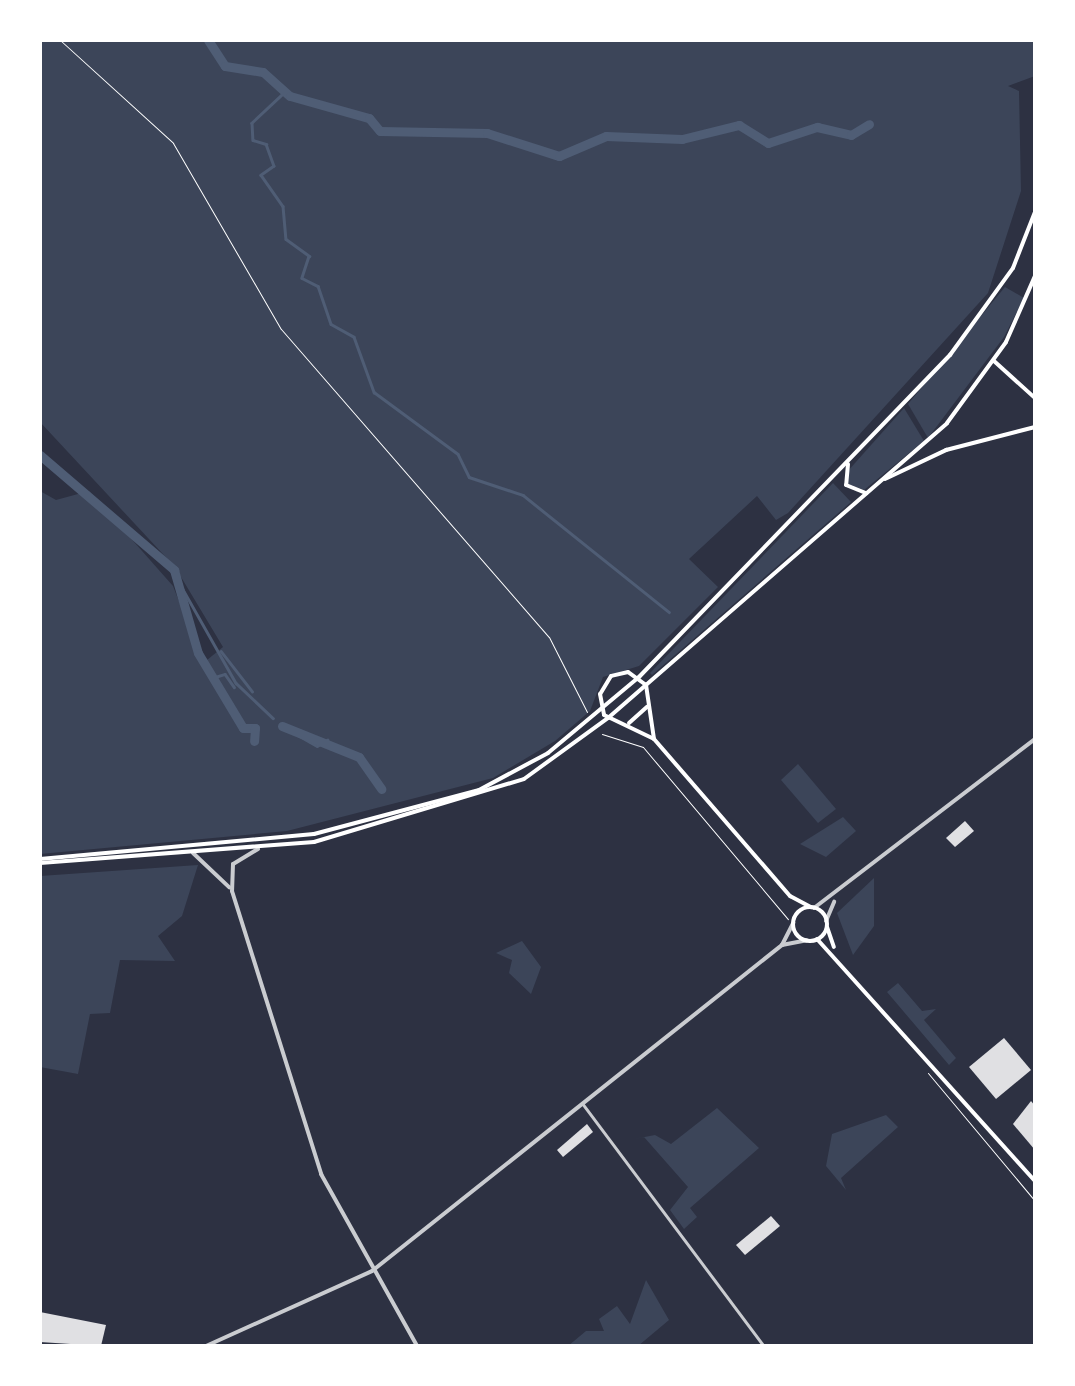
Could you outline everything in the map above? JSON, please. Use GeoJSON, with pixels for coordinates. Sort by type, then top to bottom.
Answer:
{"type":"FeatureCollection","features":[{"type":"Feature","properties":{"kind":"main road"},"geometry":{"type":"LineString","coordinates":[[40,861],[350,825],[499,781],[601,711],[640,677],[850,460],[971,331],[1013,268],[1035,212]]}},
{"type":"Feature","properties":{"kind":"main road"},"geometry":{"type":"LineString","coordinates":[[40,861],[258,848],[352,834],[503,790],[608,718],[947,423],[994,361],[1035,276]]}},
{"type":"Feature","properties":{"kind":"main road"},"geometry":{"type":"LineString","coordinates":[[994,361],[1008,380],[1035,398]]}},
{"type":"Feature","properties":{"kind":"main road"},"geometry":{"type":"LineString","coordinates":[[880,481],[946,450],[1035,427]]}},
{"type":"Feature","properties":{"kind":"main road"},"geometry":{"type":"LineString","coordinates":[[850,460],[846,485],[869,492]]}},
{"type":"Feature","properties":{"kind":"main road"},"geometry":{"type":"LineString","coordinates":[[601,711],[611,676],[640,677]]}},
{"type":"Feature","properties":{"kind":"main road"},"geometry":{"type":"LineString","coordinates":[[640,677],[646,685],[654,739]]}},
{"type":"Feature","properties":{"kind":"main road"},"geometry":{"type":"LineString","coordinates":[[624,724],[649,703]]}},
{"type":"Feature","properties":{"kind":"main road"},"geometry":{"type":"LineString","coordinates":[[601,711],[654,739],[790,896],[813,907],[826,923],[836,951]]}},
{"type":"Feature","properties":{"kind":"main road"},"geometry":{"type":"LineString","coordinates":[[790,896],[793,921],[807,940],[817,939],[836,951],[1035,1182]]}},
{"type":"Feature","properties":{"kind":"main road"},"geometry":{"type":"LineString","coordinates":[[793,921],[813,907]]}},
{"type":"Feature","properties":{"kind":"main road"},"geometry":{"type":"LineString","coordinates":[[817,939],[826,923]]}},
{"type":"Feature","properties":{"kind":"street"},"geometry":{"type":"LineString","coordinates":[[813,907],[835,900],[1035,740]]}},
{"type":"Feature","properties":{"kind":"street"},"geometry":{"type":"LineString","coordinates":[[350,825],[352,834]]}},
{"type":"Feature","properties":{"kind":"street"},"geometry":{"type":"LineString","coordinates":[[258,848],[233,864],[232,891],[321,1174],[417,1346]]}},
{"type":"Feature","properties":{"kind":"street"},"geometry":{"type":"LineString","coordinates":[[192,852],[232,891]]}},
{"type":"Feature","properties":{"kind":"street"},"geometry":{"type":"LineString","coordinates":[[826,923],[835,900]]}},
{"type":"Feature","properties":{"kind":"street"},"geometry":{"type":"LineString","coordinates":[[206,1346],[372,1271],[782,945],[793,921]]}},
{"type":"Feature","properties":{"kind":"street"},"geometry":{"type":"LineString","coordinates":[[782,945],[807,940]]}},
{"type":"Feature","properties":{"kind":"street"},"geometry":{"type":"LineString","coordinates":[[583,1104],[764,1346]]}},
{"type":"Feature","properties":{"kind":"path"},"geometry":{"type":"LineString","coordinates":[[60,40],[173,143],[280,329],[543,629],[587,716]]}},
{"type":"Feature","properties":{"kind":"path"},"geometry":{"type":"LineString","coordinates":[[602,734],[643,747],[788,916],[784,932]]}},
{"type":"Feature","properties":{"kind":"path"},"geometry":{"type":"LineString","coordinates":[[926,1070],[1035,1202]]}},
{"type":"Feature","properties":{"kind":"shaded area"},"geometry":{"type":"Polygon","coordinates":[[[40,40],[1035,40],[1035,76],[1008,86],[1019,91],[1021,191],[988,293],[788,513],[776,520],[757,496],[689,559],[718,587],[639,666],[603,677],[590,711],[555,741],[493,778],[287,831],[40,854],[40,491],[56,500],[89,491],[173,586],[199,652],[207,660],[223,647],[175,567],[40,422],[40,40]]]}},
{"type":"Feature","properties":{"kind":"shaded area"},"geometry":{"type":"Polygon","coordinates":[[[1005,287],[1024,298],[1004,337],[928,438],[908,404],[1005,287]]]}},
{"type":"Feature","properties":{"kind":"shaded area"},"geometry":{"type":"Polygon","coordinates":[[[904,408],[924,441],[864,490],[848,484],[847,472],[904,408]]]}},
{"type":"Feature","properties":{"kind":"shaded area"},"geometry":{"type":"Polygon","coordinates":[[[833,483],[851,502],[652,675],[650,673],[833,483]]]}},
{"type":"Feature","properties":{"kind":"shaded area"},"geometry":{"type":"Polygon","coordinates":[[[798,764],[836,809],[818,823],[781,780],[798,764]]]}},
{"type":"Feature","properties":{"kind":"shaded area"},"geometry":{"type":"Polygon","coordinates":[[[843,817],[856,831],[826,857],[800,844],[843,817]]]}},
{"type":"Feature","properties":{"kind":"shaded area"},"geometry":{"type":"Polygon","coordinates":[[[198,865],[182,916],[158,936],[175,961],[120,960],[110,1013],[90,1014],[78,1074],[40,1067],[40,876],[198,865]]]}},
{"type":"Feature","properties":{"kind":"shaded area"},"geometry":{"type":"Polygon","coordinates":[[[874,878],[874,926],[853,955],[837,913],[874,878]]]}},
{"type":"Feature","properties":{"kind":"shaded area"},"geometry":{"type":"Polygon","coordinates":[[[522,941],[541,967],[531,994],[509,973],[512,960],[496,953],[522,941]]]}},
{"type":"Feature","properties":{"kind":"shaded area"},"geometry":{"type":"Polygon","coordinates":[[[898,983],[922,1011],[936,1009],[924,1020],[956,1058],[949,1065],[887,992],[898,983]]]}},
{"type":"Feature","properties":{"kind":"shaded area"},"geometry":{"type":"Polygon","coordinates":[[[717,1108],[759,1148],[690,1208],[697,1217],[684,1229],[670,1210],[688,1187],[644,1137],[655,1135],[671,1144],[717,1108]]]}},
{"type":"Feature","properties":{"kind":"shaded area"},"geometry":{"type":"Polygon","coordinates":[[[886,1115],[898,1127],[841,1178],[846,1190],[826,1166],[832,1134],[886,1115]]]}},
{"type":"Feature","properties":{"kind":"shaded area"},"geometry":{"type":"Polygon","coordinates":[[[646,1280],[669,1320],[638,1346],[568,1346],[586,1331],[604,1331],[599,1319],[617,1306],[630,1324],[646,1280]]]}},
{"type":"Feature","properties":{"kind":"building"},"geometry":{"type":"Polygon","coordinates":[[[965,821],[974,831],[955,847],[946,838],[965,821]]]}},
{"type":"Feature","properties":{"kind":"building"},"geometry":{"type":"Polygon","coordinates":[[[1004,1038],[1031,1070],[996,1099],[969,1067],[1004,1038]]]}},
{"type":"Feature","properties":{"kind":"building"},"geometry":{"type":"Polygon","coordinates":[[[1031,1101],[1035,1106],[1035,1150],[1013,1124],[1031,1101]]]}},
{"type":"Feature","properties":{"kind":"building"},"geometry":{"type":"Polygon","coordinates":[[[587,1124],[593,1132],[563,1157],[557,1150],[587,1124]]]}},
{"type":"Feature","properties":{"kind":"building"},"geometry":{"type":"Polygon","coordinates":[[[771,1216],[780,1226],[745,1255],[736,1245],[771,1216]]]}},
{"type":"Feature","properties":{"kind":"building"},"geometry":{"type":"Polygon","coordinates":[[[40,1312],[106,1325],[101,1346],[40,1342],[40,1312]]]}},
{"type":"Feature","properties":{"kind":"waterway"},"geometry":{"type":"LineString","coordinates":[[208,40],[225,66],[263,72],[290,96],[369,118],[380,131],[487,133],[559,156],[606,136],[682,139],[739,125],[768,143],[817,127],[851,135],[869,124]]}},
{"type":"Feature","properties":{"kind":"waterway"},"geometry":{"type":"LineString","coordinates":[[284,93],[252,123],[253,140],[266,144],[274,166],[261,175],[283,206],[286,239],[309,256],[302,278],[318,286],[331,324],[354,337],[374,392],[458,454],[469,477],[523,495],[669,612]]}},
{"type":"Feature","properties":{"kind":"waterway"},"geometry":{"type":"LineString","coordinates":[[40,455],[174,570],[198,653],[243,728],[255,728],[254,741]]}},
{"type":"Feature","properties":{"kind":"waterway"},"geometry":{"type":"LineString","coordinates":[[176,577],[236,683],[273,718]]}},
{"type":"Feature","properties":{"kind":"waterway"},"geometry":{"type":"LineString","coordinates":[[221,651],[252,691]]}},
{"type":"Feature","properties":{"kind":"waterway"},"geometry":{"type":"LineString","coordinates":[[215,677],[225,674],[234,687]]}},
{"type":"Feature","properties":{"kind":"waterway"},"geometry":{"type":"LineString","coordinates":[[282,726],[317,746],[327,740]]}},
{"type":"Feature","properties":{"kind":"waterway"},"geometry":{"type":"LineString","coordinates":[[282,726],[359,757],[381,789]]}}]}
